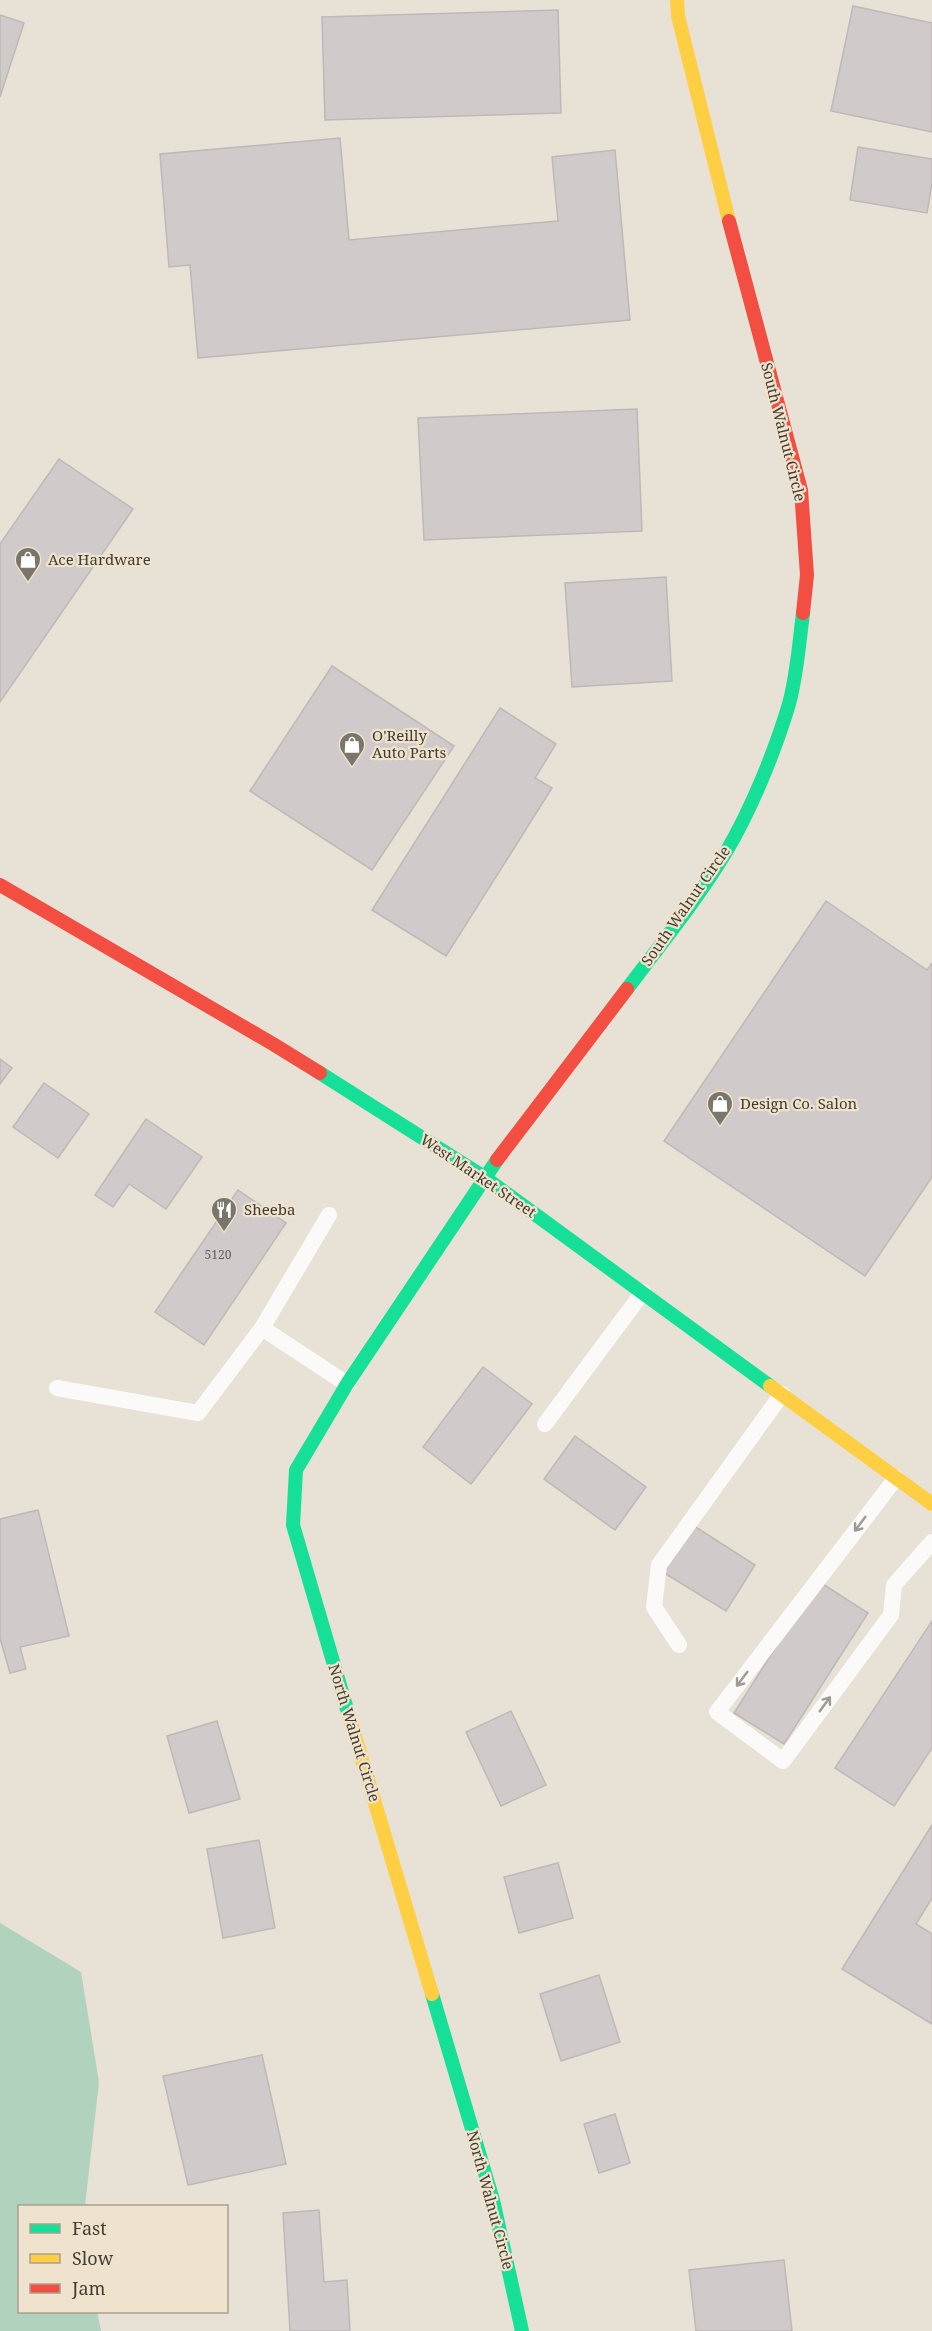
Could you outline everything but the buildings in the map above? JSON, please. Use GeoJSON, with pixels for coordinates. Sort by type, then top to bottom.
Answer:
{"type":"FeatureCollection","features":[{"type":"Feature","properties":{"kind":"street","name":"South Walnut Circle"},"geometry":{"type":"LineString","coordinates":[[484,1177],[692,903],[727,850],[772,752],[789,703],[797,663],[807,575],[801,490],[705,128],[678,16],[677,0]]}},
{"type":"Feature","properties":{"kind":"street","name":"West Market Street"},"geometry":{"type":"LineString","coordinates":[[0,885],[273,1044],[484,1177],[932,1504]]}},
{"type":"Feature","properties":{"kind":"street","name":"North Walnut Circle"},"geometry":{"type":"LineString","coordinates":[[484,1177],[347,1384],[296,1470],[293,1525],[493,2200],[522,2331]]}},
{"type":"Feature","properties":{"kind":"lane"},"geometry":{"type":"LineString","coordinates":[[57,1388],[198,1413],[262,1328],[328,1215]]}},
{"type":"Feature","properties":{"kind":"lane"},"geometry":{"type":"LineString","coordinates":[[545,1424],[643,1292]]}},
{"type":"Feature","properties":{"kind":"lane"},"geometry":{"type":"LineString","coordinates":[[262,1328],[347,1384]]}},
{"type":"Feature","properties":{"kind":"lane"},"geometry":{"type":"LineString","coordinates":[[679,1645],[654,1607],[659,1565],[782,1394]]}},
{"type":"Feature","properties":{"kind":"lane"},"geometry":{"type":"LineString","coordinates":[[896,1478],[717,1712],[783,1761],[891,1615],[894,1585],[932,1542]]}},
{"type":"Feature","properties":{"kind":"green space"},"geometry":{"type":"Polygon","coordinates":[[[0,1923],[81,1972],[99,2082],[85,2205],[18,2205],[18,2313],[97,2313],[101,2331],[0,2331],[0,1923]]]}},
{"type":"Feature","properties":{"kind":"traffic: fast"},"geometry":{"type":"LineString","coordinates":[[627,989],[715,870],[753,799],[777,741],[792,693],[803,613]]}},
{"type":"Feature","properties":{"kind":"traffic: fast"},"geometry":{"type":"LineString","coordinates":[[320,1073],[484,1177],[770,1386]]}},
{"type":"Feature","properties":{"kind":"traffic: fast"},"geometry":{"type":"LineString","coordinates":[[349,1716],[293,1525],[296,1470],[347,1384],[497,1160]]}},
{"type":"Feature","properties":{"kind":"traffic: fast"},"geometry":{"type":"LineString","coordinates":[[432,1994],[493,2200],[522,2331]]}},
{"type":"Feature","properties":{"kind":"traffic: slow"},"geometry":{"type":"LineString","coordinates":[[677,0],[678,16],[729,221]]}},
{"type":"Feature","properties":{"kind":"traffic: slow"},"geometry":{"type":"LineString","coordinates":[[770,1386],[932,1504]]}},
{"type":"Feature","properties":{"kind":"traffic: slow"},"geometry":{"type":"LineString","coordinates":[[349,1716],[432,1994]]}},
{"type":"Feature","properties":{"kind":"traffic: jam"},"geometry":{"type":"LineString","coordinates":[[729,221],[801,490],[807,575],[803,613]]}},
{"type":"Feature","properties":{"kind":"traffic: jam"},"geometry":{"type":"LineString","coordinates":[[0,885],[320,1073]]}},
{"type":"Feature","properties":{"kind":"traffic: jam"},"geometry":{"type":"LineString","coordinates":[[497,1160],[627,989]]}},
{"type":"Feature","properties":{"kind":"place","name":"Ace Hardware"},"geometry":{"type":"Point","coordinates":[28,583]}},
{"type":"Feature","properties":{"kind":"place","name":"O'Reilly Auto Parts"},"geometry":{"type":"Point","coordinates":[352,768]}},
{"type":"Feature","properties":{"kind":"place","name":"Design Co. Salon"},"geometry":{"type":"Point","coordinates":[720,1127]}},
{"type":"Feature","properties":{"kind":"place","name":"Sheeba"},"geometry":{"type":"Point","coordinates":[224,1233]}}]}
